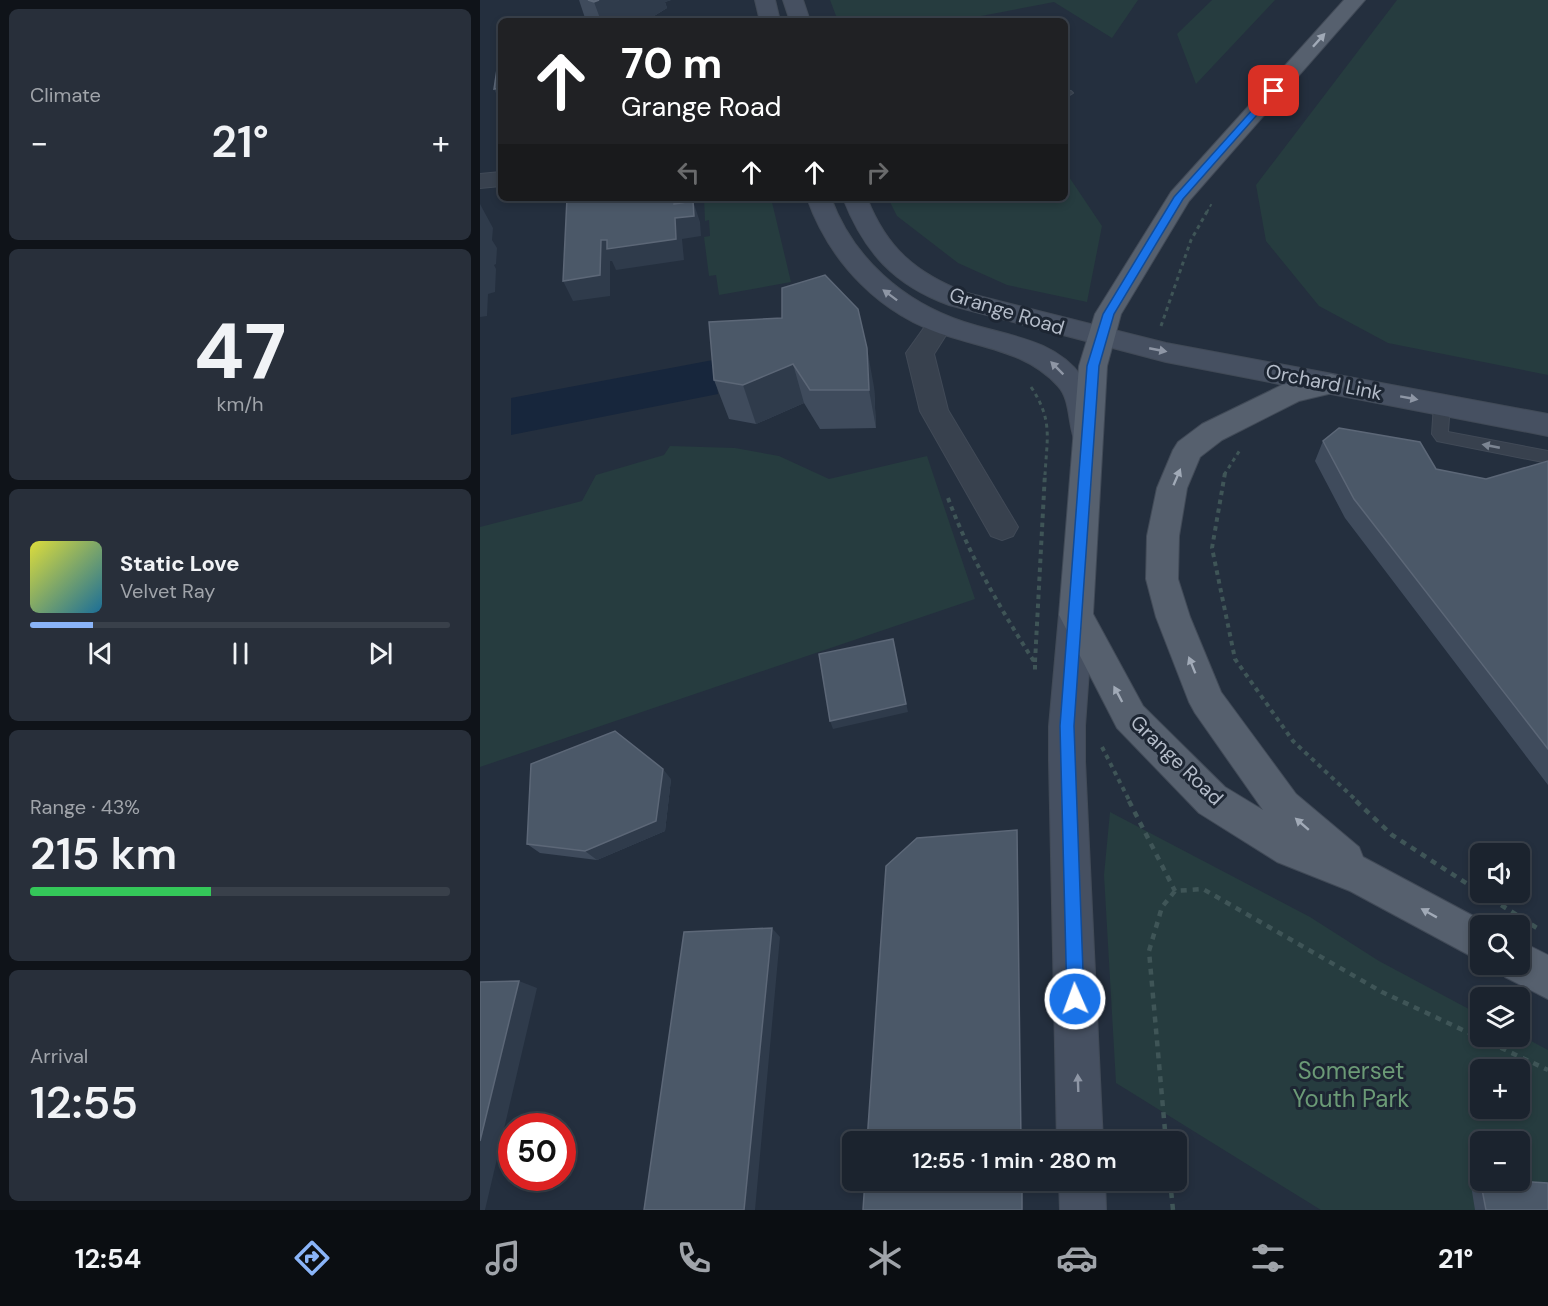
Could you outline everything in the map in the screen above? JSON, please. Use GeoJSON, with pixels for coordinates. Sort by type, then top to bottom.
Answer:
{"type":"FeatureCollection","features":[{"type":"Feature","properties":{"kind":"main road"},"geometry":{"type":"LineString","coordinates":[[765,0],[769,18]]}},
{"type":"Feature","properties":{"kind":"main road"},"geometry":{"type":"LineString","coordinates":[[793,0],[799,18]]}},
{"type":"Feature","properties":{"kind":"main road"},"geometry":{"type":"LineString","coordinates":[[1100,339],[1108,314],[1179,197],[1355,0]]}},
{"type":"Feature","properties":{"kind":"main road","name":"Grange Road"},"geometry":{"type":"LineString","coordinates":[[820,201],[824,217],[839,243],[861,271],[895,299],[940,324],[1022,345],[1053,362],[1075,388],[1087,438]]}},
{"type":"Feature","properties":{"kind":"main road","name":"Grange Road"},"geometry":{"type":"LineString","coordinates":[[856,201],[875,236],[887,252],[913,278],[961,300],[1100,339],[1093,366],[1076,615],[1130,717],[1212,800],[1291,849],[1362,876],[1470,935]]}},
{"type":"Feature","properties":{"kind":"main road","name":"Orchard Link"},"geometry":{"type":"LineString","coordinates":[[1100,339],[1548,425]]}},
{"type":"Feature","properties":{"kind":"main road"},"geometry":{"type":"LineString","coordinates":[[1331,384],[1292,392],[1212,432],[1188,450],[1172,488],[1163,536],[1162,579],[1173,617],[1207,702],[1283,807],[1362,876]]}},
{"type":"Feature","properties":{"kind":"main road"},"geometry":{"type":"LineString","coordinates":[[1076,615],[1067,726],[1067,761],[1080,1131]]}},
{"type":"Feature","properties":{"kind":"main road"},"geometry":{"type":"LineString","coordinates":[[1082,1191],[1083,1210]]}},
{"type":"Feature","properties":{"kind":"street"},"geometry":{"type":"LineString","coordinates":[[480,181],[498,178]]}},
{"type":"Feature","properties":{"kind":"street","name":"Grange Road"},"geometry":{"type":"LineString","coordinates":[[940,324],[920,352],[934,411],[1002,527]]}},
{"type":"Feature","properties":{"kind":"lane"},"geometry":{"type":"LineString","coordinates":[[1442,404],[1440,434],[1443,437],[1548,457]]}},
{"type":"Feature","properties":{"kind":"path"},"geometry":{"type":"LineString","coordinates":[[1160,329],[1191,240],[1215,199]]}},
{"type":"Feature","properties":{"kind":"path"},"geometry":{"type":"LineString","coordinates":[[1026,384],[1032,388],[1043,405],[1048,425],[1035,674]]}},
{"type":"Feature","properties":{"kind":"path"},"geometry":{"type":"LineString","coordinates":[[1242,447],[1224,474],[1212,548],[1235,659],[1293,741],[1392,835],[1470,885]]}},
{"type":"Feature","properties":{"kind":"path"},"geometry":{"type":"LineString","coordinates":[[946,491],[960,531],[995,600],[1035,663]]}},
{"type":"Feature","properties":{"kind":"path"},"geometry":{"type":"LineString","coordinates":[[1101,745],[1175,891]]}},
{"type":"Feature","properties":{"kind":"path"},"geometry":{"type":"LineString","coordinates":[[1165,1131],[1149,951],[1162,907],[1175,891],[1203,889],[1382,992],[1548,1070]]}},
{"type":"Feature","properties":{"kind":"path"},"geometry":{"type":"LineString","coordinates":[[1489,903],[1538,966]]}},
{"type":"Feature","properties":{"kind":"path"},"geometry":{"type":"LineString","coordinates":[[1171,1191],[1173,1210]]}},
{"type":"Feature","properties":{"kind":"green space"},"geometry":{"type":"Polygon","coordinates":[[[830,0],[1138,0],[1112,38],[1054,2],[971,18],[837,18],[830,0]]]}},
{"type":"Feature","properties":{"kind":"green space"},"geometry":{"type":"Polygon","coordinates":[[[1212,0],[1275,0],[1196,84],[1177,34],[1212,0]]]}},
{"type":"Feature","properties":{"kind":"green space"},"geometry":{"type":"Polygon","coordinates":[[[1397,0],[1548,0],[1548,375],[1388,343],[1319,306],[1266,241],[1256,185],[1397,0]]]}},
{"type":"Feature","properties":{"kind":"green space"},"geometry":{"type":"Polygon","coordinates":[[[1068,175],[1102,226],[1087,302],[1007,285],[958,263],[897,216],[890,201],[1068,201],[1068,175]]]}},
{"type":"Feature","properties":{"kind":"green space"},"geometry":{"type":"Polygon","coordinates":[[[704,201],[772,201],[791,282],[719,295],[716,275],[709,276],[704,237],[710,236],[709,220],[705,221],[704,201]]]}},
{"type":"Feature","properties":{"kind":"green space"},"geometry":{"type":"Polygon","coordinates":[[[670,446],[735,448],[779,456],[829,479],[927,456],[975,599],[480,767],[480,527],[582,501],[596,475],[664,455],[670,446]]]}},
{"type":"Feature","properties":{"kind":"green space","name":"Somerset Youth Park"},"geometry":{"type":"Polygon","coordinates":[[[1110,812],[1310,917],[1379,961],[1470,1010],[1470,1047],[1530,1047],[1530,1040],[1548,1050],[1548,1210],[1321,1210],[1116,1083],[1104,875],[1110,812]]]}},
{"type":"Feature","properties":{"kind":"water"},"geometry":{"type":"Polygon","coordinates":[[[713,360],[718,394],[511,435],[511,398],[713,360]]]}},
{"type":"Feature","properties":{"kind":"building"},"geometry":{"type":"Polygon","coordinates":[[[498,63],[498,88],[494,89],[498,63]]]}},
{"type":"Feature","properties":{"kind":"building"},"geometry":{"type":"Polygon","coordinates":[[[567,201],[674,201],[674,204],[693,201],[694,216],[675,218],[676,239],[607,249],[607,240],[601,240],[600,275],[563,281],[567,201]]]}},
{"type":"Feature","properties":{"kind":"building"},"geometry":{"type":"Polygon","coordinates":[[[825,275],[858,309],[867,348],[869,390],[810,390],[793,364],[743,385],[714,380],[709,322],[782,318],[782,288],[825,275]]]}},
{"type":"Feature","properties":{"kind":"building"},"geometry":{"type":"Polygon","coordinates":[[[1339,428],[1420,442],[1436,469],[1486,479],[1548,461],[1548,749],[1354,499],[1323,441],[1339,428]]]}},
{"type":"Feature","properties":{"kind":"building"},"geometry":{"type":"Polygon","coordinates":[[[893,639],[906,704],[830,721],[819,654],[893,639]]]}},
{"type":"Feature","properties":{"kind":"building"},"geometry":{"type":"Polygon","coordinates":[[[615,731],[663,769],[656,821],[585,851],[527,844],[531,764],[615,731]]]}},
{"type":"Feature","properties":{"kind":"building"},"geometry":{"type":"Polygon","coordinates":[[[1017,830],[1021,1131],[868,1131],[886,866],[917,838],[1017,830]]]}},
{"type":"Feature","properties":{"kind":"building"},"geometry":{"type":"Polygon","coordinates":[[[772,928],[744,1210],[644,1210],[684,932],[772,928]]]}},
{"type":"Feature","properties":{"kind":"building"},"geometry":{"type":"Polygon","coordinates":[[[519,981],[480,1141],[480,982],[519,981]]]}},
{"type":"Feature","properties":{"kind":"building"},"geometry":{"type":"Polygon","coordinates":[[[1530,1182],[1548,1183],[1548,1210],[1486,1210],[1482,1191],[1530,1191],[1530,1182]]]}},
{"type":"Feature","properties":{"kind":"building"},"geometry":{"type":"Polygon","coordinates":[[[864,1191],[1022,1191],[1022,1210],[863,1210],[864,1191]]]}},
{"type":"Feature","properties":{"kind":"route"},"geometry":{"type":"LineString","coordinates":[[1075,999],[1067,726],[1093,366],[1108,314],[1179,197],[1274,91]]}}]}
